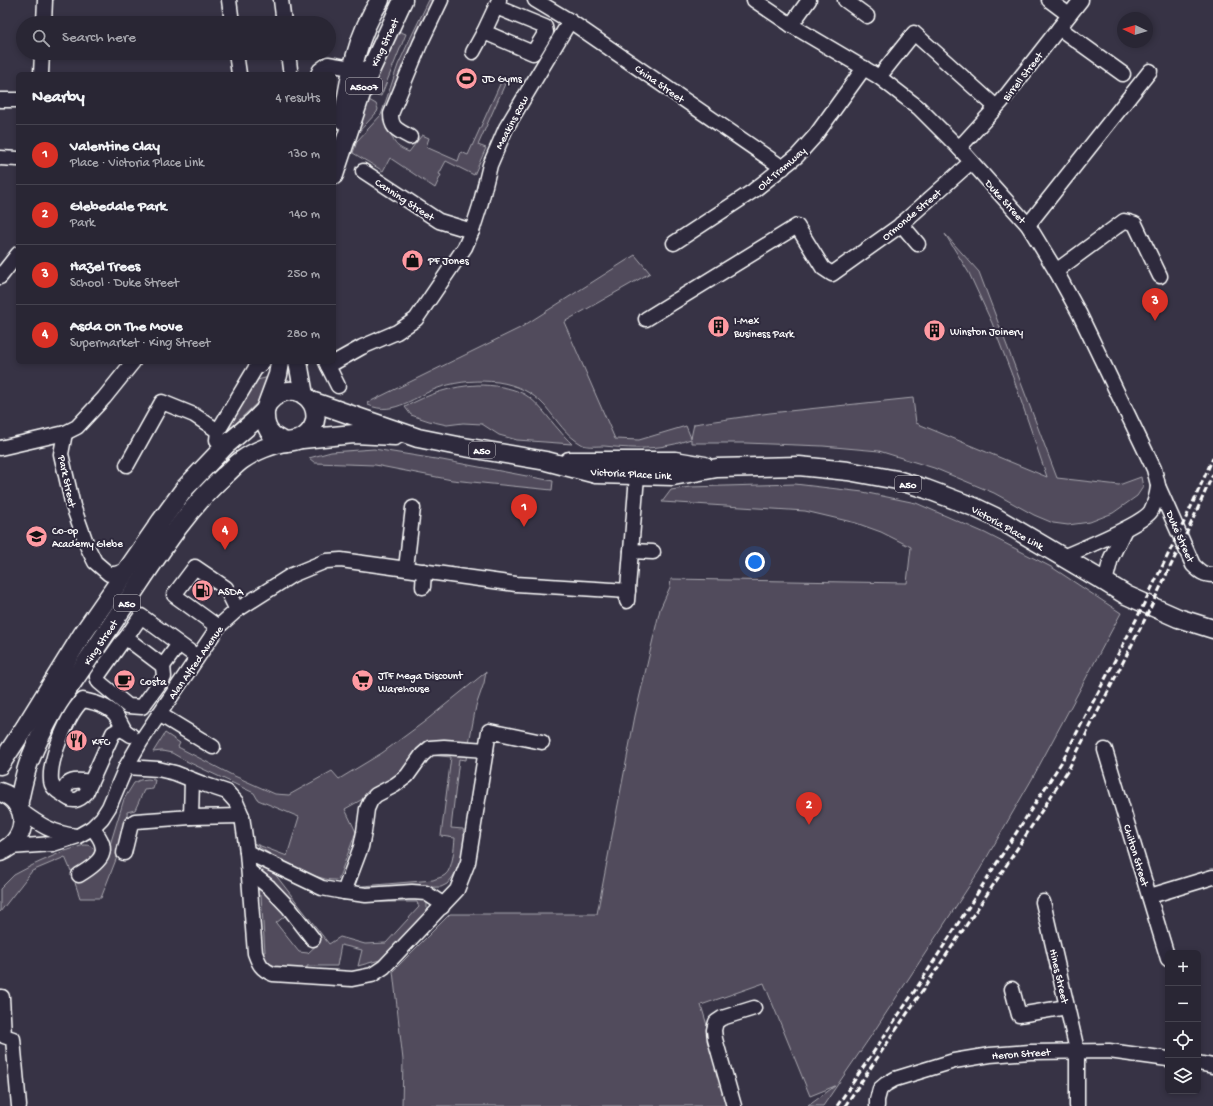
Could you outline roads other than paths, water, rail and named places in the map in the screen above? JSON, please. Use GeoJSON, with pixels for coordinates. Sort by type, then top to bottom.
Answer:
{"type":"FeatureCollection","features":[{"type":"Feature","properties":{"kind":"main road","name":"King Street"},"geometry":{"type":"LineString","coordinates":[[336,162],[352,68],[359,42],[368,20],[380,0]]}},
{"type":"Feature","properties":{"kind":"main road","name":"King Street"},"geometry":{"type":"LineString","coordinates":[[336,168],[370,71],[403,0]]}},
{"type":"Feature","properties":{"kind":"main road","name":"King Street"},"geometry":{"type":"LineString","coordinates":[[280,364],[278,375],[264,419],[266,426],[278,439],[294,440]]}},
{"type":"Feature","properties":{"kind":"main road"},"geometry":{"type":"LineString","coordinates":[[294,440],[309,434],[314,426],[316,417],[314,408],[308,398],[299,364]]}},
{"type":"Feature","properties":{"kind":"main road","name":"King Street"},"geometry":{"type":"LineString","coordinates":[[0,765],[82,635],[161,521],[186,488],[216,454],[253,422],[275,396],[287,390],[296,391],[308,398]]}},
{"type":"Feature","properties":{"kind":"main road","name":"Victoria Place Link"},"geometry":{"type":"LineString","coordinates":[[308,398],[418,438]]}},
{"type":"Feature","properties":{"kind":"main road","name":"Victoria Place Link"},"geometry":{"type":"LineString","coordinates":[[294,440],[354,434],[418,438],[546,461],[596,474],[673,476],[717,468],[799,466],[848,471],[897,480],[974,507],[995,517],[1126,595],[1161,612],[1213,629]]}},
{"type":"Feature","properties":{"kind":"main road","name":"King Street"},"geometry":{"type":"LineString","coordinates":[[19,809],[29,762],[54,710],[180,524],[212,487],[242,460],[258,451],[294,440]]}},
{"type":"Feature","properties":{"kind":"main road","name":"Victoria Place Link"},"geometry":{"type":"LineString","coordinates":[[546,461],[675,461],[717,468]]}},
{"type":"Feature","properties":{"kind":"main road","name":"A50"},"geometry":{"type":"LineString","coordinates":[[0,746],[25,727]]}},
{"type":"Feature","properties":{"kind":"main road"},"geometry":{"type":"LineString","coordinates":[[0,792],[14,801],[19,809]]}},
{"type":"Feature","properties":{"kind":"main road","name":"A50"},"geometry":{"type":"LineString","coordinates":[[4,852],[18,839],[22,823],[19,809]]}},
{"type":"Feature","properties":{"kind":"street"},"geometry":{"type":"LineString","coordinates":[[44,16],[45,0]]}},
{"type":"Feature","properties":{"kind":"street"},"geometry":{"type":"LineString","coordinates":[[229,0],[231,16]]}},
{"type":"Feature","properties":{"kind":"street"},"geometry":{"type":"LineString","coordinates":[[281,0],[283,16]]}},
{"type":"Feature","properties":{"kind":"street"},"geometry":{"type":"LineString","coordinates":[[410,137],[394,127],[391,122],[391,114],[420,44],[441,0]]}},
{"type":"Feature","properties":{"kind":"street","name":"China Street"},"geometry":{"type":"LineString","coordinates":[[534,0],[570,21],[783,168]]}},
{"type":"Feature","properties":{"kind":"street","name":"Duke Street"},"geometry":{"type":"LineString","coordinates":[[754,0],[791,25],[879,77],[919,108],[959,148],[1028,225],[1079,313],[1154,469],[1158,486],[1193,565],[1205,575],[1213,575]]}},
{"type":"Feature","properties":{"kind":"street"},"geometry":{"type":"LineString","coordinates":[[791,25],[809,0]]}},
{"type":"Feature","properties":{"kind":"street"},"geometry":{"type":"LineString","coordinates":[[845,0],[867,16]]}},
{"type":"Feature","properties":{"kind":"street"},"geometry":{"type":"LineString","coordinates":[[1049,0],[1069,15]]}},
{"type":"Feature","properties":{"kind":"street","name":"Birrell Street"},"geometry":{"type":"LineString","coordinates":[[959,148],[996,107],[1081,0]]}},
{"type":"Feature","properties":{"kind":"street"},"geometry":{"type":"LineString","coordinates":[[473,52],[498,4],[541,24],[545,27],[546,32],[533,53],[484,32]]}},
{"type":"Feature","properties":{"kind":"street","name":"Meakins Row"},"geometry":{"type":"LineString","coordinates":[[336,360],[397,332],[416,319],[465,247],[480,206],[490,165],[506,128],[570,21]]}},
{"type":"Feature","properties":{"kind":"street"},"geometry":{"type":"LineString","coordinates":[[1059,28],[1123,74]]}},
{"type":"Feature","properties":{"kind":"street"},"geometry":{"type":"LineString","coordinates":[[879,77],[914,33],[996,107]]}},
{"type":"Feature","properties":{"kind":"street"},"geometry":{"type":"LineString","coordinates":[[42,60],[42,72]]}},
{"type":"Feature","properties":{"kind":"street"},"geometry":{"type":"LineString","coordinates":[[237,60],[239,72]]}},
{"type":"Feature","properties":{"kind":"street"},"geometry":{"type":"LineString","coordinates":[[289,60],[290,69]]}},
{"type":"Feature","properties":{"kind":"street"},"geometry":{"type":"LineString","coordinates":[[319,72],[328,64],[370,71]]}},
{"type":"Feature","properties":{"kind":"street","name":"Old Tramway"},"geometry":{"type":"LineString","coordinates":[[674,243],[753,191],[797,156],[815,136],[864,68]]}},
{"type":"Feature","properties":{"kind":"street"},"geometry":{"type":"LineString","coordinates":[[1028,225],[1150,71]]}},
{"type":"Feature","properties":{"kind":"street"},"geometry":{"type":"LineString","coordinates":[[0,100],[16,100]]}},
{"type":"Feature","properties":{"kind":"street"},"geometry":{"type":"LineString","coordinates":[[0,158],[16,159]]}},
{"type":"Feature","properties":{"kind":"street","name":"Ormonde Street"},"geometry":{"type":"LineString","coordinates":[[646,319],[797,226],[822,268],[832,274],[901,224],[971,162]]}},
{"type":"Feature","properties":{"kind":"street","name":"Canning Street"},"geometry":{"type":"LineString","coordinates":[[363,171],[439,222],[472,231]]}},
{"type":"Feature","properties":{"kind":"street"},"geometry":{"type":"LineString","coordinates":[[1056,271],[1124,221],[1134,224],[1160,276]]}},
{"type":"Feature","properties":{"kind":"street"},"geometry":{"type":"LineString","coordinates":[[901,224],[918,244]]}},
{"type":"Feature","properties":{"kind":"street"},"geometry":{"type":"LineString","coordinates":[[0,277],[16,257]]}},
{"type":"Feature","properties":{"kind":"street"},"geometry":{"type":"LineString","coordinates":[[0,448],[65,433],[77,427],[104,398],[131,364]]}},
{"type":"Feature","properties":{"kind":"street"},"geometry":{"type":"LineString","coordinates":[[216,454],[218,431],[255,369],[261,364]]}},
{"type":"Feature","properties":{"kind":"street"},"geometry":{"type":"LineString","coordinates":[[327,364],[338,386]]}},
{"type":"Feature","properties":{"kind":"street"},"geometry":{"type":"LineString","coordinates":[[127,465],[162,402],[194,415],[218,431]]}},
{"type":"Feature","properties":{"kind":"street","name":"Park Street"},"geometry":{"type":"LineString","coordinates":[[65,433],[61,454],[73,506],[88,548],[95,562],[109,574],[115,574],[128,570]]}},
{"type":"Feature","properties":{"kind":"street"},"geometry":{"type":"LineString","coordinates":[[637,476],[631,551],[653,552]]}},
{"type":"Feature","properties":{"kind":"street","name":"Duke Street"},"geometry":{"type":"LineString","coordinates":[[1063,558],[1125,529],[1142,519],[1150,512],[1158,486]]}},
{"type":"Feature","properties":{"kind":"street"},"geometry":{"type":"LineString","coordinates":[[406,568],[413,508]]}},
{"type":"Feature","properties":{"kind":"street"},"geometry":{"type":"LineString","coordinates":[[1105,582],[1111,558],[1125,529]]}},
{"type":"Feature","properties":{"kind":"street","name":"Alan Alfred Avenue"},"geometry":{"type":"LineString","coordinates":[[4,852],[53,844],[78,836],[92,828],[102,818],[109,807],[140,741],[218,627],[237,610],[292,575],[326,561],[341,560],[516,584],[627,596],[631,551]]}},
{"type":"Feature","properties":{"kind":"street"},"geometry":{"type":"LineString","coordinates":[[218,627],[174,595],[195,567],[226,588],[237,610]]}},
{"type":"Feature","properties":{"kind":"street"},"geometry":{"type":"LineString","coordinates":[[423,587],[424,571]]}},
{"type":"Feature","properties":{"kind":"street"},"geometry":{"type":"LineString","coordinates":[[178,644],[163,666],[164,677],[142,707],[128,706],[99,682],[97,677],[141,616],[197,657]]}},
{"type":"Feature","properties":{"kind":"street"},"geometry":{"type":"LineString","coordinates":[[126,638],[163,666]]}},
{"type":"Feature","properties":{"kind":"street"},"geometry":{"type":"LineString","coordinates":[[125,731],[117,715],[105,707],[83,700],[78,704],[69,718],[52,764],[50,781],[57,791],[68,799],[82,799],[113,733],[120,729],[140,741]]}},
{"type":"Feature","properties":{"kind":"street"},"geometry":{"type":"LineString","coordinates":[[159,714],[213,747]]}},
{"type":"Feature","properties":{"kind":"street"},"geometry":{"type":"LineString","coordinates":[[126,768],[158,769],[175,772],[192,780],[227,792],[236,802],[242,816],[247,852],[255,953],[259,964],[266,971],[273,974],[352,979],[372,975],[384,967],[457,890],[468,862],[489,731],[542,742]]}},
{"type":"Feature","properties":{"kind":"street"},"geometry":{"type":"LineString","coordinates":[[344,892],[361,847],[367,809],[371,800],[376,795],[395,785],[406,776],[422,755],[430,748],[444,747],[486,750]]}},
{"type":"Feature","properties":{"kind":"street","name":"Chilton Street"},"geometry":{"type":"LineString","coordinates":[[1105,750],[1165,950]]}},
{"type":"Feature","properties":{"kind":"street"},"geometry":{"type":"LineString","coordinates":[[191,817],[192,780]]}},
{"type":"Feature","properties":{"kind":"street"},"geometry":{"type":"LineString","coordinates":[[19,809],[45,828],[62,835],[78,836]]}},
{"type":"Feature","properties":{"kind":"street"},"geometry":{"type":"LineString","coordinates":[[124,853],[131,824],[135,821],[191,817],[242,816]]}},
{"type":"Feature","properties":{"kind":"street"},"geometry":{"type":"LineString","coordinates":[[79,876],[91,868],[99,860],[102,854],[103,847],[100,836],[92,828]]}},
{"type":"Feature","properties":{"kind":"street"},"geometry":{"type":"LineString","coordinates":[[247,852],[322,888],[366,895],[412,892],[426,893],[438,901],[442,907]]}},
{"type":"Feature","properties":{"kind":"street"},"geometry":{"type":"LineString","coordinates":[[249,871],[270,887],[289,908],[313,939]]}},
{"type":"Feature","properties":{"kind":"street"},"geometry":{"type":"LineString","coordinates":[[1150,896],[1213,877]]}},
{"type":"Feature","properties":{"kind":"street","name":"Hines Street"},"geometry":{"type":"LineString","coordinates":[[1043,902],[1077,1050],[1076,1106]]}},
{"type":"Feature","properties":{"kind":"street"},"geometry":{"type":"LineString","coordinates":[[1012,989],[1019,1015],[1066,1007]]}},
{"type":"Feature","properties":{"kind":"street"},"geometry":{"type":"LineString","coordinates":[[0,997],[2,997],[4,1036],[13,1039],[19,1106]]}},
{"type":"Feature","properties":{"kind":"street"},"geometry":{"type":"LineString","coordinates":[[734,1106],[715,1039],[714,1030],[716,1022],[722,1018],[754,1008]]}},
{"type":"Feature","properties":{"kind":"street","name":"Heron Street"},"geometry":{"type":"LineString","coordinates":[[877,1106],[880,1089],[895,1079],[954,1061],[990,1055],[1077,1050],[1109,1051],[1165,1059]]}},
{"type":"Feature","properties":{"kind":"street"},"geometry":{"type":"LineString","coordinates":[[1201,1064],[1213,1066]]}},
{"type":"Feature","properties":{"kind":"railway"},"geometry":{"type":"LineString","coordinates":[[837,1106],[916,989],[1061,763],[1137,618],[1186,518],[1213,458]]}},
{"type":"Feature","properties":{"kind":"railway"},"geometry":{"type":"LineString","coordinates":[[845,1106],[1002,872],[1068,770],[1144,621],[1189,528],[1213,474]]}},
{"type":"Feature","properties":{"kind":"place","name":"JD Gyms"},"geometry":{"type":"Point","coordinates":[467,78]}},
{"type":"Feature","properties":{"kind":"place","name":"PF Jones"},"geometry":{"type":"Point","coordinates":[413,260]}},
{"type":"Feature","properties":{"kind":"place","name":"Hazel Trees"},"geometry":{"type":"Point","coordinates":[1155,321]}},
{"type":"Feature","properties":{"kind":"place","name":"I-Mex Business Park"},"geometry":{"type":"Point","coordinates":[718,326]}},
{"type":"Feature","properties":{"kind":"place","name":"Winston Joinery"},"geometry":{"type":"Point","coordinates":[935,331]}},
{"type":"Feature","properties":{"kind":"place","name":"Valentine Clay"},"geometry":{"type":"Point","coordinates":[524,527]}},
{"type":"Feature","properties":{"kind":"place","name":"Co-op Academy Glebe"},"geometry":{"type":"Point","coordinates":[37,536]}},
{"type":"Feature","properties":{"kind":"place","name":"Asda On The Move"},"geometry":{"type":"Point","coordinates":[225,550]}},
{"type":"Feature","properties":{"kind":"place","name":"ASDA"},"geometry":{"type":"Point","coordinates":[202,591]}},
{"type":"Feature","properties":{"kind":"place","name":"Costa"},"geometry":{"type":"Point","coordinates":[124,681]}},
{"type":"Feature","properties":{"kind":"place","name":"JTF Mega Discount Warehouse"},"geometry":{"type":"Point","coordinates":[362,681]}},
{"type":"Feature","properties":{"kind":"place","name":"KFC"},"geometry":{"type":"Point","coordinates":[76,741]}},
{"type":"Feature","properties":{"kind":"place","name":"Glebedale Park"},"geometry":{"type":"Point","coordinates":[809,825]}}]}
